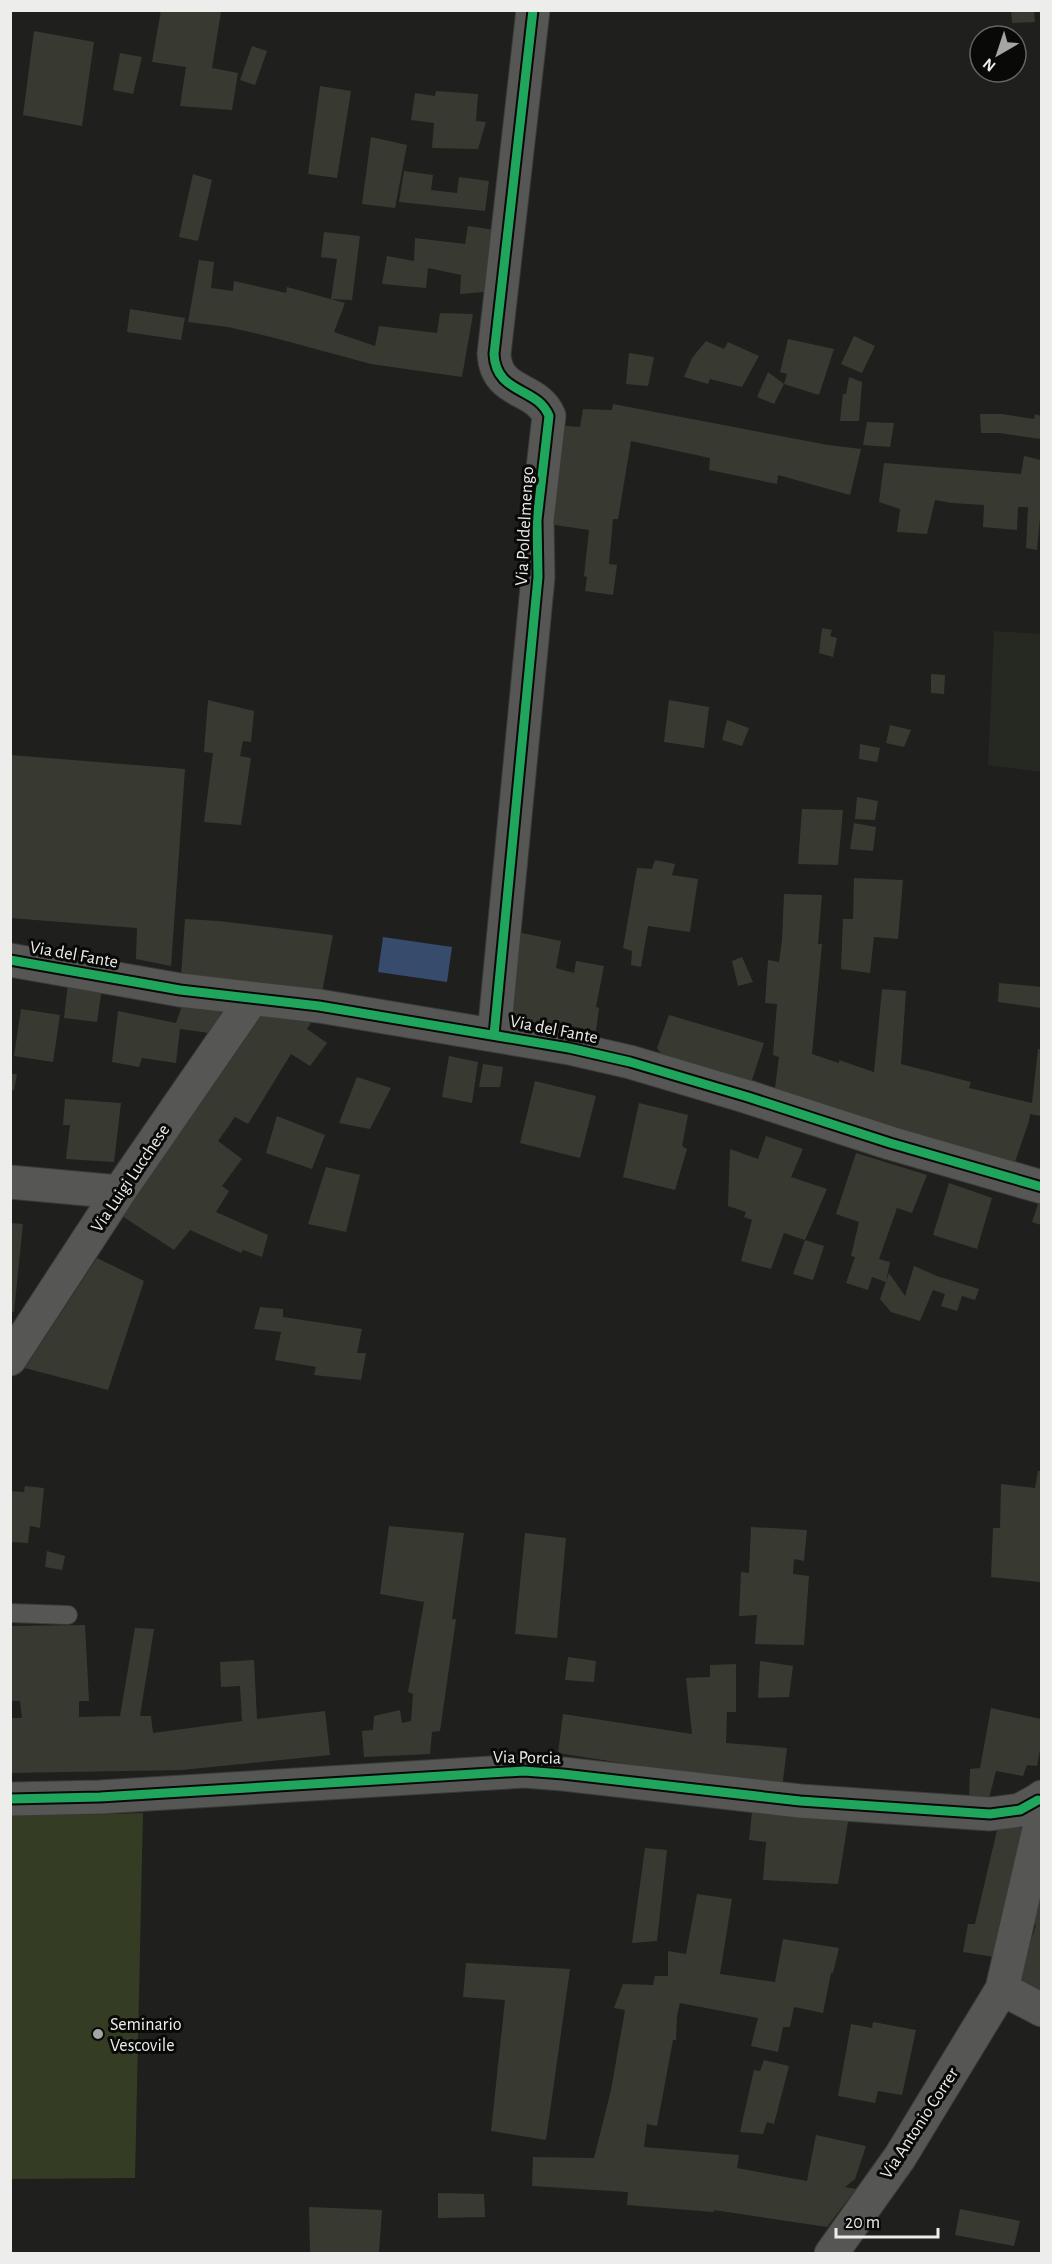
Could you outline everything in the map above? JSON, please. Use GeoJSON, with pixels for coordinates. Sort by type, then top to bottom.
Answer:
{"type":"FeatureCollection","features":[{"type":"Feature","properties":{"kind":"street","name":"Via Poldelmengo"},"geometry":{"type":"LineString","coordinates":[[494,1035],[538,577],[537,520],[549,416],[542,404],[507,384],[496,368],[494,354],[533,10]]}},
{"type":"Feature","properties":{"kind":"street","name":"Via del Fante"},"geometry":{"type":"LineString","coordinates":[[10,960],[180,990],[319,1006],[569,1048],[630,1062],[890,1143],[1041,1186]]}},
{"type":"Feature","properties":{"kind":"street","name":"Via Luigi Lucchese"},"geometry":{"type":"LineString","coordinates":[[10,1359],[119,1192],[252,999]]}},
{"type":"Feature","properties":{"kind":"street"},"geometry":{"type":"LineString","coordinates":[[10,1182],[119,1192]]}},
{"type":"Feature","properties":{"kind":"street","name":"Via Porcia"},"geometry":{"type":"LineString","coordinates":[[10,1799],[100,1797],[524,1771],[800,1801],[990,1814],[1020,1810],[1040,1799]]}},
{"type":"Feature","properties":{"kind":"street","name":"Via Antonio Correr"},"geometry":{"type":"LineString","coordinates":[[831,2253],[900,2157],[1002,1989],[1039,1829],[1040,1799]]}},
{"type":"Feature","properties":{"kind":"street"},"geometry":{"type":"LineString","coordinates":[[1002,1989],[1041,2010]]}},
{"type":"Feature","properties":{"kind":"lane"},"geometry":{"type":"LineString","coordinates":[[10,1613],[68,1615]]}},
{"type":"Feature","properties":{"kind":"shaded area"},"geometry":{"type":"Polygon","coordinates":[[[994,631],[1041,634],[1041,772],[988,765],[994,631]]]}},
{"type":"Feature","properties":{"kind":"green space","name":"Seminario Vescovile"},"geometry":{"type":"Polygon","coordinates":[[[143,1813],[135,2178],[11,2179],[11,1814],[143,1813]]]}},
{"type":"Feature","properties":{"kind":"water"},"geometry":{"type":"Polygon","coordinates":[[[383,937],[452,947],[447,982],[378,972],[383,937]]]}},
{"type":"Feature","properties":{"kind":"building"},"geometry":{"type":"Polygon","coordinates":[[[161,10],[221,12],[212,68],[238,73],[232,110],[180,106],[186,67],[152,62],[161,10]]]}},
{"type":"Feature","properties":{"kind":"building"},"geometry":{"type":"Polygon","coordinates":[[[1011,10],[1034,10],[1035,22],[1012,23],[1011,10]]]}},
{"type":"Feature","properties":{"kind":"building"},"geometry":{"type":"Polygon","coordinates":[[[34,31],[94,42],[82,126],[23,115],[34,31]]]}},
{"type":"Feature","properties":{"kind":"building"},"geometry":{"type":"Polygon","coordinates":[[[252,46],[267,51],[255,85],[240,80],[252,46]]]}},
{"type":"Feature","properties":{"kind":"building"},"geometry":{"type":"Polygon","coordinates":[[[120,53],[142,57],[133,94],[113,90],[120,53]]]}},
{"type":"Feature","properties":{"kind":"building"},"geometry":{"type":"Polygon","coordinates":[[[320,86],[351,91],[337,178],[308,174],[320,86]]]}},
{"type":"Feature","properties":{"kind":"building"},"geometry":{"type":"Polygon","coordinates":[[[436,91],[478,94],[476,121],[486,122],[478,149],[432,148],[434,123],[411,120],[415,93],[435,96],[436,91]]]}},
{"type":"Feature","properties":{"kind":"building"},"geometry":{"type":"Polygon","coordinates":[[[371,137],[407,145],[395,208],[362,204],[371,137]]]}},
{"type":"Feature","properties":{"kind":"building"},"geometry":{"type":"Polygon","coordinates":[[[404,171],[433,175],[431,190],[457,193],[459,177],[489,181],[485,211],[399,202],[404,171]]]}},
{"type":"Feature","properties":{"kind":"building"},"geometry":{"type":"Polygon","coordinates":[[[193,174],[212,180],[198,241],[179,237],[193,174]]]}},
{"type":"Feature","properties":{"kind":"building"},"geometry":{"type":"Polygon","coordinates":[[[468,226],[494,230],[484,292],[460,294],[461,275],[428,268],[426,288],[382,284],[387,256],[414,261],[415,238],[465,244],[468,226]]]}},
{"type":"Feature","properties":{"kind":"building"},"geometry":{"type":"Polygon","coordinates":[[[324,232],[360,236],[352,300],[331,299],[337,259],[321,257],[324,232]]]}},
{"type":"Feature","properties":{"kind":"building"},"geometry":{"type":"Polygon","coordinates":[[[199,260],[214,262],[211,288],[233,291],[234,281],[286,293],[287,287],[345,303],[334,332],[375,346],[379,326],[437,333],[440,313],[473,314],[462,377],[371,364],[228,327],[188,322],[199,260]]]}},
{"type":"Feature","properties":{"kind":"building"},"geometry":{"type":"Polygon","coordinates":[[[130,309],[185,318],[181,340],[127,332],[130,309]]]}},
{"type":"Feature","properties":{"kind":"building"},"geometry":{"type":"Polygon","coordinates":[[[854,336],[875,346],[862,373],[841,364],[854,336]]]}},
{"type":"Feature","properties":{"kind":"building"},"geometry":{"type":"Polygon","coordinates":[[[788,339],[834,349],[819,395],[784,384],[787,374],[780,372],[788,339]]]}},
{"type":"Feature","properties":{"kind":"building"},"geometry":{"type":"Polygon","coordinates":[[[706,341],[724,349],[728,342],[759,356],[742,387],[710,379],[708,384],[684,377],[692,358],[706,341]]]}},
{"type":"Feature","properties":{"kind":"building"},"geometry":{"type":"Polygon","coordinates":[[[629,353],[654,357],[648,386],[626,384],[629,353]]]}},
{"type":"Feature","properties":{"kind":"building"},"geometry":{"type":"Polygon","coordinates":[[[768,372],[784,384],[774,404],[757,397],[768,372]]]}},
{"type":"Feature","properties":{"kind":"building"},"geometry":{"type":"Polygon","coordinates":[[[849,377],[862,382],[859,421],[840,421],[843,394],[846,394],[849,377]]]}},
{"type":"Feature","properties":{"kind":"building"},"geometry":{"type":"Polygon","coordinates":[[[613,404],[828,445],[861,449],[850,495],[778,475],[777,484],[709,470],[710,458],[631,441],[618,519],[613,519],[609,564],[617,565],[613,595],[585,591],[587,577],[584,576],[589,530],[542,523],[554,425],[580,427],[583,409],[612,410],[613,404]]]}},
{"type":"Feature","properties":{"kind":"building"},"geometry":{"type":"Polygon","coordinates":[[[980,414],[1002,414],[1034,419],[1035,414],[1041,416],[1041,439],[981,433],[980,414]]]}},
{"type":"Feature","properties":{"kind":"building"},"geometry":{"type":"Polygon","coordinates":[[[867,422],[894,423],[890,447],[863,445],[867,422]]]}},
{"type":"Feature","properties":{"kind":"building"},"geometry":{"type":"Polygon","coordinates":[[[1024,456],[1041,460],[1041,508],[1037,550],[1026,548],[1028,507],[1018,507],[1017,530],[983,527],[984,505],[935,500],[927,534],[897,532],[900,509],[879,502],[884,463],[1021,474],[1024,456]]]}},
{"type":"Feature","properties":{"kind":"building"},"geometry":{"type":"Polygon","coordinates":[[[822,628],[832,630],[830,636],[837,638],[833,657],[819,653],[822,628]]]}},
{"type":"Feature","properties":{"kind":"building"},"geometry":{"type":"Polygon","coordinates":[[[931,674],[945,675],[944,694],[931,693],[931,674]]]}},
{"type":"Feature","properties":{"kind":"building"},"geometry":{"type":"Polygon","coordinates":[[[208,700],[254,711],[251,742],[243,741],[240,756],[251,758],[241,825],[204,822],[213,753],[204,752],[208,700]]]}},
{"type":"Feature","properties":{"kind":"building"},"geometry":{"type":"Polygon","coordinates":[[[669,700],[709,707],[704,748],[664,742],[669,700]]]}},
{"type":"Feature","properties":{"kind":"building"},"geometry":{"type":"Polygon","coordinates":[[[727,720],[749,728],[742,746],[722,740],[727,720]]]}},
{"type":"Feature","properties":{"kind":"building"},"geometry":{"type":"Polygon","coordinates":[[[890,725],[911,730],[904,747],[886,743],[890,725]]]}},
{"type":"Feature","properties":{"kind":"building"},"geometry":{"type":"Polygon","coordinates":[[[860,744],[880,748],[877,762],[859,759],[860,744]]]}},
{"type":"Feature","properties":{"kind":"building"},"geometry":{"type":"Polygon","coordinates":[[[10,755],[185,769],[171,966],[136,959],[137,928],[10,918],[10,755]]]}},
{"type":"Feature","properties":{"kind":"building"},"geometry":{"type":"Polygon","coordinates":[[[857,797],[878,801],[875,820],[855,819],[857,797]]]}},
{"type":"Feature","properties":{"kind":"building"},"geometry":{"type":"Polygon","coordinates":[[[802,809],[843,810],[838,865],[798,864],[802,809]]]}},
{"type":"Feature","properties":{"kind":"building"},"geometry":{"type":"Polygon","coordinates":[[[854,823],[876,827],[873,851],[850,849],[854,823]]]}},
{"type":"Feature","properties":{"kind":"building"},"geometry":{"type":"Polygon","coordinates":[[[655,860],[675,864],[672,875],[698,879],[690,932],[648,926],[641,967],[631,965],[632,951],[623,948],[637,868],[652,869],[655,860]]]}},
{"type":"Feature","properties":{"kind":"building"},"geometry":{"type":"Polygon","coordinates":[[[854,878],[903,880],[898,939],[874,937],[870,973],[841,969],[843,919],[853,919],[854,878]]]}},
{"type":"Feature","properties":{"kind":"building"},"geometry":{"type":"Polygon","coordinates":[[[784,894],[822,895],[818,944],[822,944],[812,1054],[874,1072],[882,989],[906,991],[901,1064],[971,1082],[969,1088],[1032,1103],[1038,1049],[1041,1049],[1041,1116],[1030,1114],[1015,1162],[891,1129],[775,1088],[779,1057],[773,1055],[777,1004],[765,1003],[768,960],[779,962],[784,894]]]}},
{"type":"Feature","properties":{"kind":"building"},"geometry":{"type":"Polygon","coordinates":[[[185,919],[333,935],[322,992],[181,977],[185,919]]]}},
{"type":"Feature","properties":{"kind":"building"},"geometry":{"type":"Polygon","coordinates":[[[517,932],[561,941],[556,968],[574,973],[576,961],[604,966],[596,1007],[599,1008],[596,1031],[566,1025],[564,1031],[529,1021],[497,1017],[517,932]]]}},
{"type":"Feature","properties":{"kind":"building"},"geometry":{"type":"Polygon","coordinates":[[[742,957],[753,982],[738,986],[732,961],[742,957]]]}},
{"type":"Feature","properties":{"kind":"building"},"geometry":{"type":"Polygon","coordinates":[[[68,983],[102,988],[97,1022],[64,1018],[68,983]]]}},
{"type":"Feature","properties":{"kind":"building"},"geometry":{"type":"Polygon","coordinates":[[[999,983],[1041,987],[1041,1008],[998,1002],[999,983]]]}},
{"type":"Feature","properties":{"kind":"building"},"geometry":{"type":"Polygon","coordinates":[[[183,1003],[220,1010],[221,1016],[209,1033],[180,1029],[176,1063],[142,1058],[139,1067],[112,1062],[118,1011],[176,1023],[183,1003]]]}},
{"type":"Feature","properties":{"kind":"building"},"geometry":{"type":"Polygon","coordinates":[[[21,1009],[60,1015],[53,1062],[14,1056],[21,1009]]]}},
{"type":"Feature","properties":{"kind":"building"},"geometry":{"type":"Polygon","coordinates":[[[265,1011],[311,1023],[307,1029],[327,1043],[310,1066],[291,1054],[248,1124],[235,1117],[218,1141],[242,1159],[222,1186],[229,1191],[216,1212],[268,1235],[262,1257],[243,1250],[241,1253],[190,1230],[174,1250],[122,1216],[265,1011]]]}},
{"type":"Feature","properties":{"kind":"building"},"geometry":{"type":"Polygon","coordinates":[[[669,1015],[764,1043],[751,1083],[666,1060],[657,1048],[669,1015]]]}},
{"type":"Feature","properties":{"kind":"building"},"geometry":{"type":"Polygon","coordinates":[[[449,1056],[478,1062],[472,1103],[442,1097],[449,1056]]]}},
{"type":"Feature","properties":{"kind":"building"},"geometry":{"type":"Polygon","coordinates":[[[483,1064],[503,1067],[500,1087],[479,1087],[483,1064]]]}},
{"type":"Feature","properties":{"kind":"building"},"geometry":{"type":"Polygon","coordinates":[[[10,1074],[17,1074],[14,1090],[10,1090],[10,1074]]]}},
{"type":"Feature","properties":{"kind":"building"},"geometry":{"type":"Polygon","coordinates":[[[357,1077],[391,1088],[370,1129],[339,1123],[357,1077]]]}},
{"type":"Feature","properties":{"kind":"building"},"geometry":{"type":"Polygon","coordinates":[[[535,1081],[596,1096],[580,1158],[520,1143],[535,1081]]]}},
{"type":"Feature","properties":{"kind":"building"},"geometry":{"type":"Polygon","coordinates":[[[65,1099],[121,1103],[114,1162],[66,1159],[70,1125],[63,1125],[65,1099]]]}},
{"type":"Feature","properties":{"kind":"building"},"geometry":{"type":"Polygon","coordinates":[[[639,1103],[688,1115],[682,1146],[687,1149],[675,1190],[623,1177],[639,1103]]]}},
{"type":"Feature","properties":{"kind":"building"},"geometry":{"type":"Polygon","coordinates":[[[277,1116],[325,1135],[312,1169],[266,1153],[277,1116]]]}},
{"type":"Feature","properties":{"kind":"building"},"geometry":{"type":"Polygon","coordinates":[[[766,1136],[803,1149],[791,1177],[827,1189],[805,1240],[784,1233],[771,1269],[741,1261],[752,1220],[744,1217],[746,1212],[728,1206],[730,1149],[758,1159],[766,1136]]]}},
{"type":"Feature","properties":{"kind":"building"},"geometry":{"type":"Polygon","coordinates":[[[856,1153],[927,1175],[912,1213],[897,1208],[879,1259],[890,1262],[886,1282],[872,1277],[868,1290],[846,1283],[855,1257],[851,1256],[859,1222],[836,1214],[856,1153]]]}},
{"type":"Feature","properties":{"kind":"building"},"geometry":{"type":"Polygon","coordinates":[[[326,1167],[360,1175],[346,1232],[308,1224],[326,1167]]]}},
{"type":"Feature","properties":{"kind":"building"},"geometry":{"type":"Polygon","coordinates":[[[949,1183],[992,1198],[977,1249],[933,1235],[949,1183]]]}},
{"type":"Feature","properties":{"kind":"building"},"geometry":{"type":"Polygon","coordinates":[[[1039,1201],[1041,1202],[1041,1225],[1032,1222],[1039,1201]]]}},
{"type":"Feature","properties":{"kind":"building"},"geometry":{"type":"Polygon","coordinates":[[[10,1223],[23,1224],[14,1312],[10,1311],[10,1223]]]}},
{"type":"Feature","properties":{"kind":"building"},"geometry":{"type":"Polygon","coordinates":[[[805,1240],[824,1246],[813,1280],[793,1274],[805,1240]]]}},
{"type":"Feature","properties":{"kind":"building"},"geometry":{"type":"Polygon","coordinates":[[[97,1258],[144,1281],[108,1390],[25,1368],[97,1258]]]}},
{"type":"Feature","properties":{"kind":"building"},"geometry":{"type":"Polygon","coordinates":[[[914,1266],[979,1289],[975,1300],[962,1296],[957,1311],[941,1306],[945,1294],[933,1290],[920,1321],[891,1312],[880,1299],[889,1273],[905,1296],[914,1266]]]}},
{"type":"Feature","properties":{"kind":"building"},"geometry":{"type":"Polygon","coordinates":[[[260,1307],[283,1309],[283,1317],[362,1329],[357,1353],[366,1353],[361,1380],[314,1375],[316,1367],[275,1360],[281,1332],[254,1329],[260,1307]]]}},
{"type":"Feature","properties":{"kind":"building"},"geometry":{"type":"Polygon","coordinates":[[[1038,1471],[1041,1471],[1041,1582],[991,1577],[993,1528],[1000,1528],[1001,1484],[1035,1488],[1038,1471]]]}},
{"type":"Feature","properties":{"kind":"building"},"geometry":{"type":"Polygon","coordinates":[[[25,1486],[44,1488],[40,1528],[30,1526],[28,1543],[10,1542],[10,1491],[24,1492],[25,1486]]]}},
{"type":"Feature","properties":{"kind":"building"},"geometry":{"type":"Polygon","coordinates":[[[389,1526],[464,1533],[452,1619],[456,1619],[440,1731],[432,1732],[430,1754],[364,1757],[362,1731],[373,1730],[374,1716],[400,1710],[402,1723],[411,1721],[413,1694],[408,1692],[424,1602],[380,1594],[389,1526]]]}},
{"type":"Feature","properties":{"kind":"building"},"geometry":{"type":"Polygon","coordinates":[[[751,1527],[807,1530],[804,1561],[794,1559],[793,1574],[809,1576],[804,1645],[755,1644],[757,1615],[739,1616],[741,1572],[749,1573],[751,1527]]]}},
{"type":"Feature","properties":{"kind":"building"},"geometry":{"type":"Polygon","coordinates":[[[525,1533],[566,1538],[557,1638],[515,1634],[525,1533]]]}},
{"type":"Feature","properties":{"kind":"building"},"geometry":{"type":"Polygon","coordinates":[[[47,1551],[65,1556],[62,1570],[45,1567],[47,1551]]]}},
{"type":"Feature","properties":{"kind":"building"},"geometry":{"type":"Polygon","coordinates":[[[85,1625],[89,1701],[79,1701],[79,1717],[120,1716],[135,1628],[154,1629],[140,1716],[151,1716],[153,1733],[242,1721],[240,1686],[221,1687],[220,1662],[254,1660],[257,1719],[325,1711],[330,1755],[182,1770],[10,1773],[10,1718],[22,1718],[20,1701],[10,1701],[12,1626],[85,1625]]]}},
{"type":"Feature","properties":{"kind":"building"},"geometry":{"type":"Polygon","coordinates":[[[568,1657],[596,1661],[594,1682],[565,1680],[568,1657]]]}},
{"type":"Feature","properties":{"kind":"building"},"geometry":{"type":"Polygon","coordinates":[[[760,1661],[793,1666],[789,1697],[758,1698],[760,1661]]]}},
{"type":"Feature","properties":{"kind":"building"},"geometry":{"type":"Polygon","coordinates":[[[736,1664],[736,1712],[727,1712],[726,1743],[787,1748],[782,1788],[558,1753],[563,1714],[692,1734],[686,1678],[710,1677],[710,1665],[736,1664]]]}},
{"type":"Feature","properties":{"kind":"building"},"geometry":{"type":"Polygon","coordinates":[[[991,1708],[1041,1719],[1041,1745],[1037,1766],[1027,1765],[1023,1776],[996,1771],[988,1802],[969,1801],[970,1769],[980,1768],[991,1708]]]}},
{"type":"Feature","properties":{"kind":"building"},"geometry":{"type":"Polygon","coordinates":[[[753,1803],[849,1816],[838,1884],[763,1880],[766,1842],[749,1840],[753,1803]]]}},
{"type":"Feature","properties":{"kind":"building"},"geometry":{"type":"Polygon","coordinates":[[[998,1826],[1025,1828],[1001,1958],[963,1952],[968,1924],[975,1924],[998,1826]]]}},
{"type":"Feature","properties":{"kind":"building"},"geometry":{"type":"Polygon","coordinates":[[[645,1848],[667,1850],[657,1941],[632,1943],[645,1848]]]}},
{"type":"Feature","properties":{"kind":"building"},"geometry":{"type":"Polygon","coordinates":[[[1041,1893],[1041,1995],[1018,1981],[1036,1925],[1032,1922],[1041,1893]]]}},
{"type":"Feature","properties":{"kind":"building"},"geometry":{"type":"Polygon","coordinates":[[[697,1894],[732,1899],[720,1974],[775,1982],[783,1939],[839,1948],[823,2013],[794,2007],[790,2027],[783,2027],[778,2052],[751,2046],[758,2018],[680,2003],[676,2040],[673,2040],[657,2126],[647,2124],[644,2147],[739,2155],[737,2168],[807,2181],[816,2135],[866,2146],[855,2179],[845,2187],[856,2189],[827,2227],[714,2210],[714,2212],[627,2205],[628,2192],[532,2186],[533,2157],[594,2158],[611,2090],[625,2010],[614,2008],[623,1984],[653,1985],[655,1976],[668,1976],[668,1951],[686,1954],[697,1894]]]}},
{"type":"Feature","properties":{"kind":"building"},"geometry":{"type":"Polygon","coordinates":[[[466,1963],[570,1969],[546,2140],[491,2131],[505,2000],[463,1997],[466,1963]]]}},
{"type":"Feature","properties":{"kind":"building"},"geometry":{"type":"Polygon","coordinates":[[[873,2022],[916,2030],[902,2095],[878,2091],[875,2103],[838,2096],[851,2024],[872,2028],[873,2022]]]}},
{"type":"Feature","properties":{"kind":"building"},"geometry":{"type":"Polygon","coordinates":[[[764,2060],[789,2066],[774,2124],[767,2122],[763,2134],[740,2132],[754,2070],[760,2071],[764,2060]]]}},
{"type":"Feature","properties":{"kind":"building"},"geometry":{"type":"Polygon","coordinates":[[[438,2193],[484,2194],[485,2217],[438,2218],[438,2193]]]}},
{"type":"Feature","properties":{"kind":"building"},"geometry":{"type":"Polygon","coordinates":[[[309,2207],[382,2210],[379,2253],[310,2253],[309,2207]]]}},
{"type":"Feature","properties":{"kind":"building"},"geometry":{"type":"Polygon","coordinates":[[[960,2209],[1020,2221],[1014,2246],[955,2235],[960,2209]]]}},
{"type":"Feature","properties":{"kind":"cycle path"},"geometry":{"type":"LineString","coordinates":[[494,1035],[538,577],[537,520],[549,416],[536,399],[509,384],[502,377],[496,367],[494,354],[533,10]]}},
{"type":"Feature","properties":{"kind":"cycle path"},"geometry":{"type":"LineString","coordinates":[[10,960],[180,990],[319,1006],[569,1048],[630,1062],[890,1143],[1042,1187]]}},
{"type":"Feature","properties":{"kind":"cycle path"},"geometry":{"type":"LineString","coordinates":[[10,1799],[100,1797],[524,1771],[800,1801],[990,1814],[1020,1810],[1038,1800]]}},
{"type":"Feature","properties":{"kind":"place","name":"Seminario Vescovile"},"geometry":{"type":"Point","coordinates":[98,2034]}}]}
